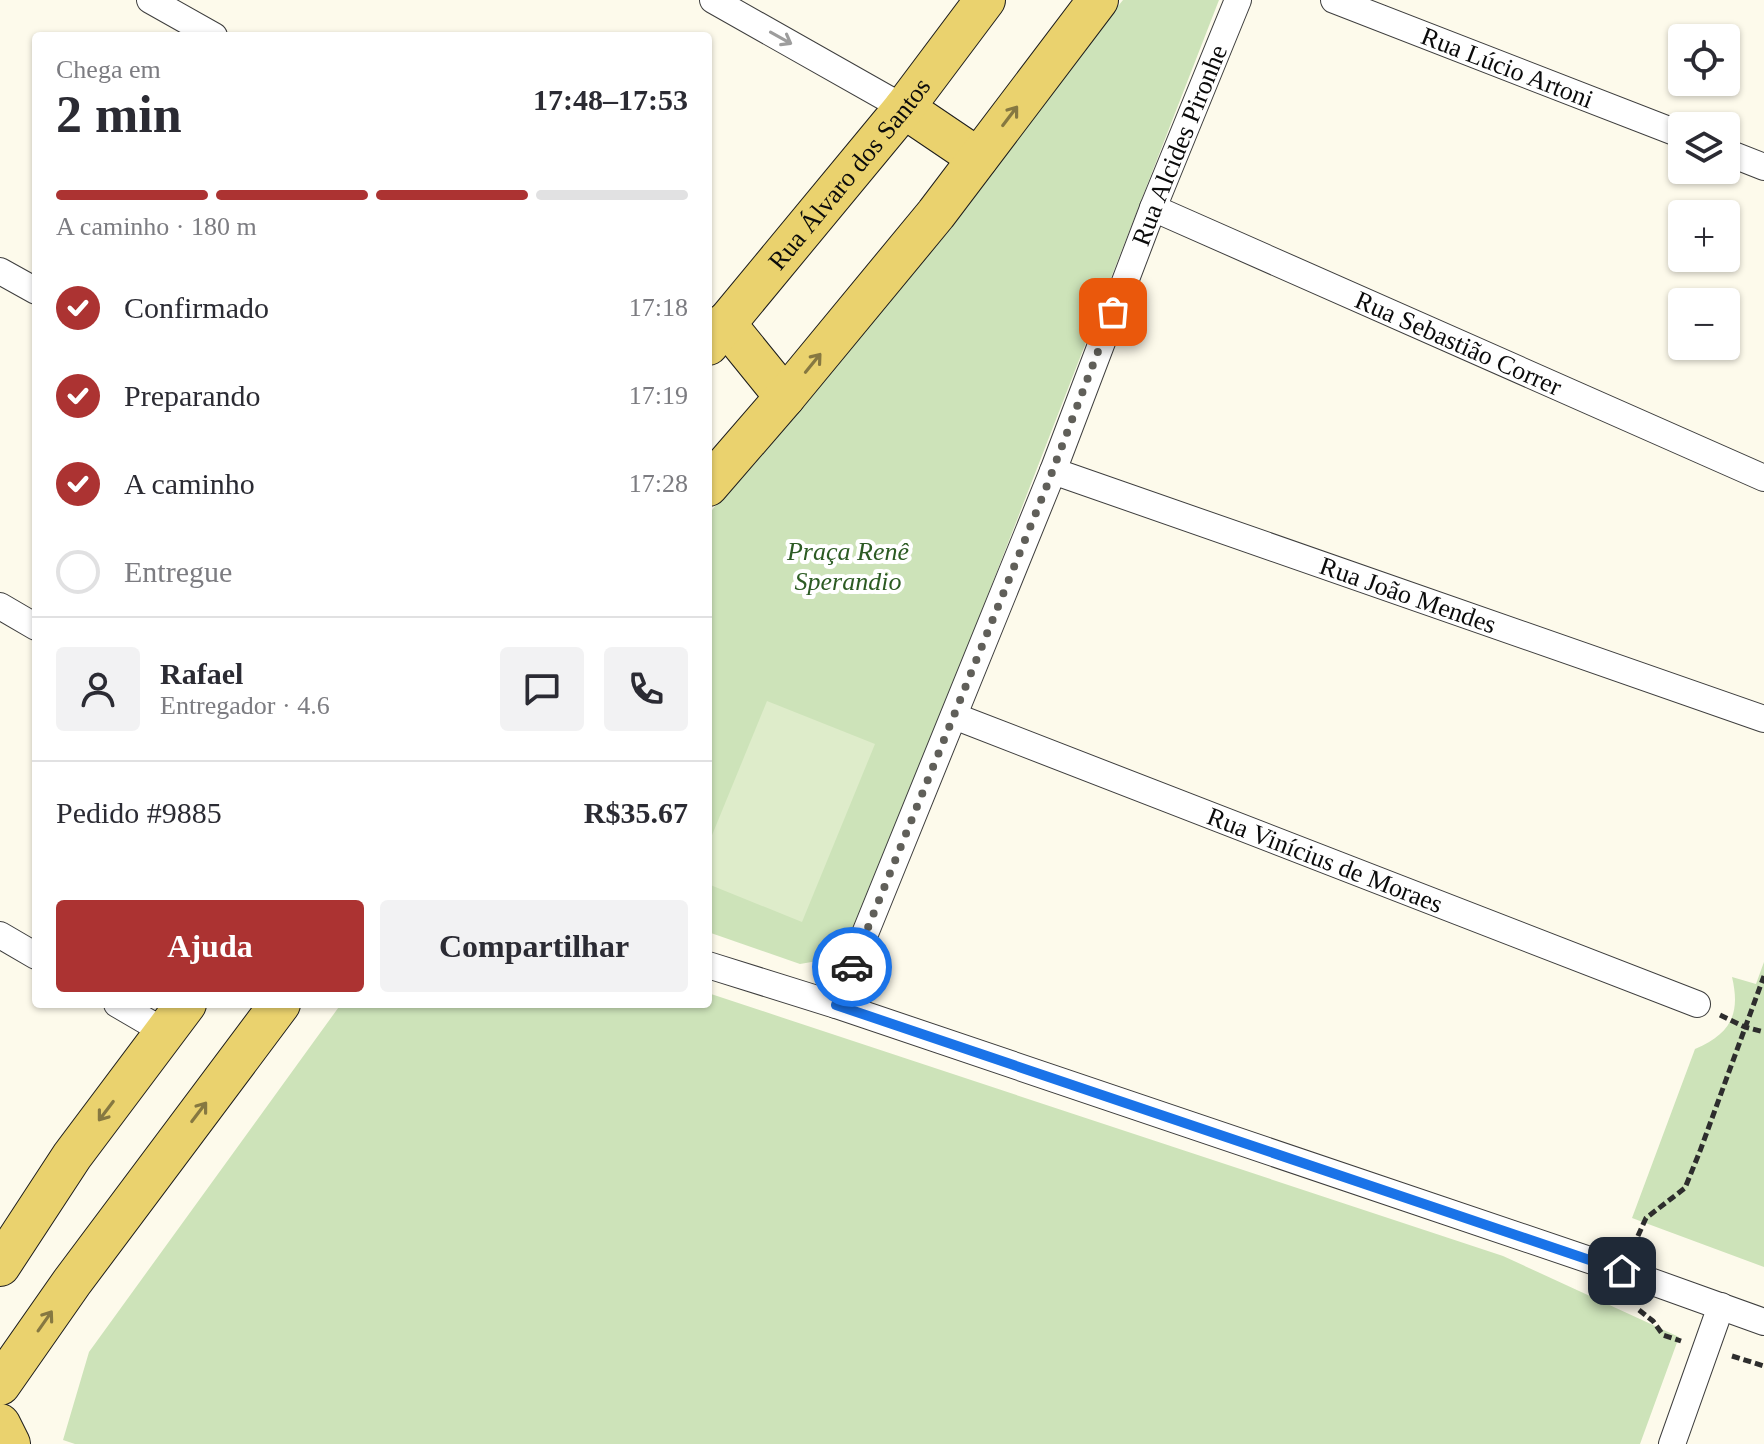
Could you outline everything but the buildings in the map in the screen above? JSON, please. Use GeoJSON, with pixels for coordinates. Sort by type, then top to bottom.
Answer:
{"type":"FeatureCollection","features":[{"type":"Feature","properties":{"kind":"main road","name":"Rua Álvaro dos Santos"},"geometry":{"type":"LineString","coordinates":[[714,327],[904,108],[985,0]]}},
{"type":"Feature","properties":{"kind":"main road"},"geometry":{"type":"LineString","coordinates":[[712,481],[936,214],[1098,0]]}},
{"type":"Feature","properties":{"kind":"main road"},"geometry":{"type":"LineString","coordinates":[[904,108],[978,158]]}},
{"type":"Feature","properties":{"kind":"main road"},"geometry":{"type":"LineString","coordinates":[[714,327],[785,397]]}},
{"type":"Feature","properties":{"kind":"main road"},"geometry":{"type":"LineString","coordinates":[[0,1385],[72,1282],[277,1008]]}},
{"type":"Feature","properties":{"kind":"main road"},"geometry":{"type":"LineString","coordinates":[[2,1261],[72,1156],[175,1018]]}},
{"type":"Feature","properties":{"kind":"main road"},"geometry":{"type":"LineString","coordinates":[[0,1424],[10,1444]]}},
{"type":"Feature","properties":{"kind":"street"},"geometry":{"type":"LineString","coordinates":[[150,0],[207,32]]}},
{"type":"Feature","properties":{"kind":"street"},"geometry":{"type":"LineString","coordinates":[[713,0],[904,108]]}},
{"type":"Feature","properties":{"kind":"street","name":"Rua Alcides Pironhe"},"geometry":{"type":"LineString","coordinates":[[836,1005],[1053,471],[1153,208],[1238,0]]}},
{"type":"Feature","properties":{"kind":"street","name":"Rua Lúcio Artoni"},"geometry":{"type":"LineString","coordinates":[[1334,0],[1668,130]]}},
{"type":"Feature","properties":{"kind":"street"},"geometry":{"type":"LineString","coordinates":[[1740,158],[1764,167]]}},
{"type":"Feature","properties":{"kind":"street","name":"Rua Sebastião Correr"},"geometry":{"type":"LineString","coordinates":[[1153,208],[1764,478]]}},
{"type":"Feature","properties":{"kind":"street"},"geometry":{"type":"LineString","coordinates":[[0,271],[32,289]]}},
{"type":"Feature","properties":{"kind":"street","name":"Rua João Mendes"},"geometry":{"type":"LineString","coordinates":[[1053,471],[1764,719]]}},
{"type":"Feature","properties":{"kind":"street"},"geometry":{"type":"LineString","coordinates":[[0,606],[32,625]]}},
{"type":"Feature","properties":{"kind":"street","name":"Rua Vinícius de Moraes"},"geometry":{"type":"LineString","coordinates":[[954,716],[1697,1004]]}},
{"type":"Feature","properties":{"kind":"street"},"geometry":{"type":"LineString","coordinates":[[0,935],[32,954]]}},
{"type":"Feature","properties":{"kind":"street"},"geometry":{"type":"LineString","coordinates":[[712,966],[836,1005],[1764,1322]]}},
{"type":"Feature","properties":{"kind":"street"},"geometry":{"type":"LineString","coordinates":[[134,1008],[175,1018]]}},
{"type":"Feature","properties":{"kind":"street"},"geometry":{"type":"LineString","coordinates":[[1672,1444],[1721,1306]]}},
{"type":"Feature","properties":{"kind":"path"},"geometry":{"type":"LineString","coordinates":[[1764,976],[1685,1188],[1646,1218],[1614,1296],[1653,1321],[1663,1335],[1764,1366]]}},
{"type":"Feature","properties":{"kind":"path"},"geometry":{"type":"LineString","coordinates":[[1697,1004],[1745,1027],[1764,1032]]}},
{"type":"Feature","properties":{"kind":"green space","name":"Praça Renê Sperandio"},"geometry":{"type":"Polygon","coordinates":[[[1123,0],[1219,0],[851,947],[829,959],[800,964],[712,933],[712,510],[1123,0]]]}},
{"type":"Feature","properties":{"kind":"green space"},"geometry":{"type":"Polygon","coordinates":[[[767,701],[875,744],[802,922],[712,886],[712,835],[767,701]]]}},
{"type":"Feature","properties":{"kind":"green space"},"geometry":{"type":"Polygon","coordinates":[[[1764,962],[1764,1267],[1632,1218],[1695,1049],[1717,1037],[1730,1022],[1735,1002],[1732,977],[1756,984],[1764,962]]]}},
{"type":"Feature","properties":{"kind":"green space"},"geometry":{"type":"Polygon","coordinates":[[[712,994],[1503,1256],[1679,1337],[1640,1444],[75,1444],[63,1440],[89,1352],[338,1008],[712,1008],[712,994]]]}},
{"type":"Feature","properties":{"kind":"way so far"},"geometry":{"type":"LineString","coordinates":[[852,967],[1046,488],[1113,312]]}},
{"type":"Feature","properties":{"kind":"route"},"geometry":{"type":"LineString","coordinates":[[852,967],[836,1005],[1622,1271]]}}]}
